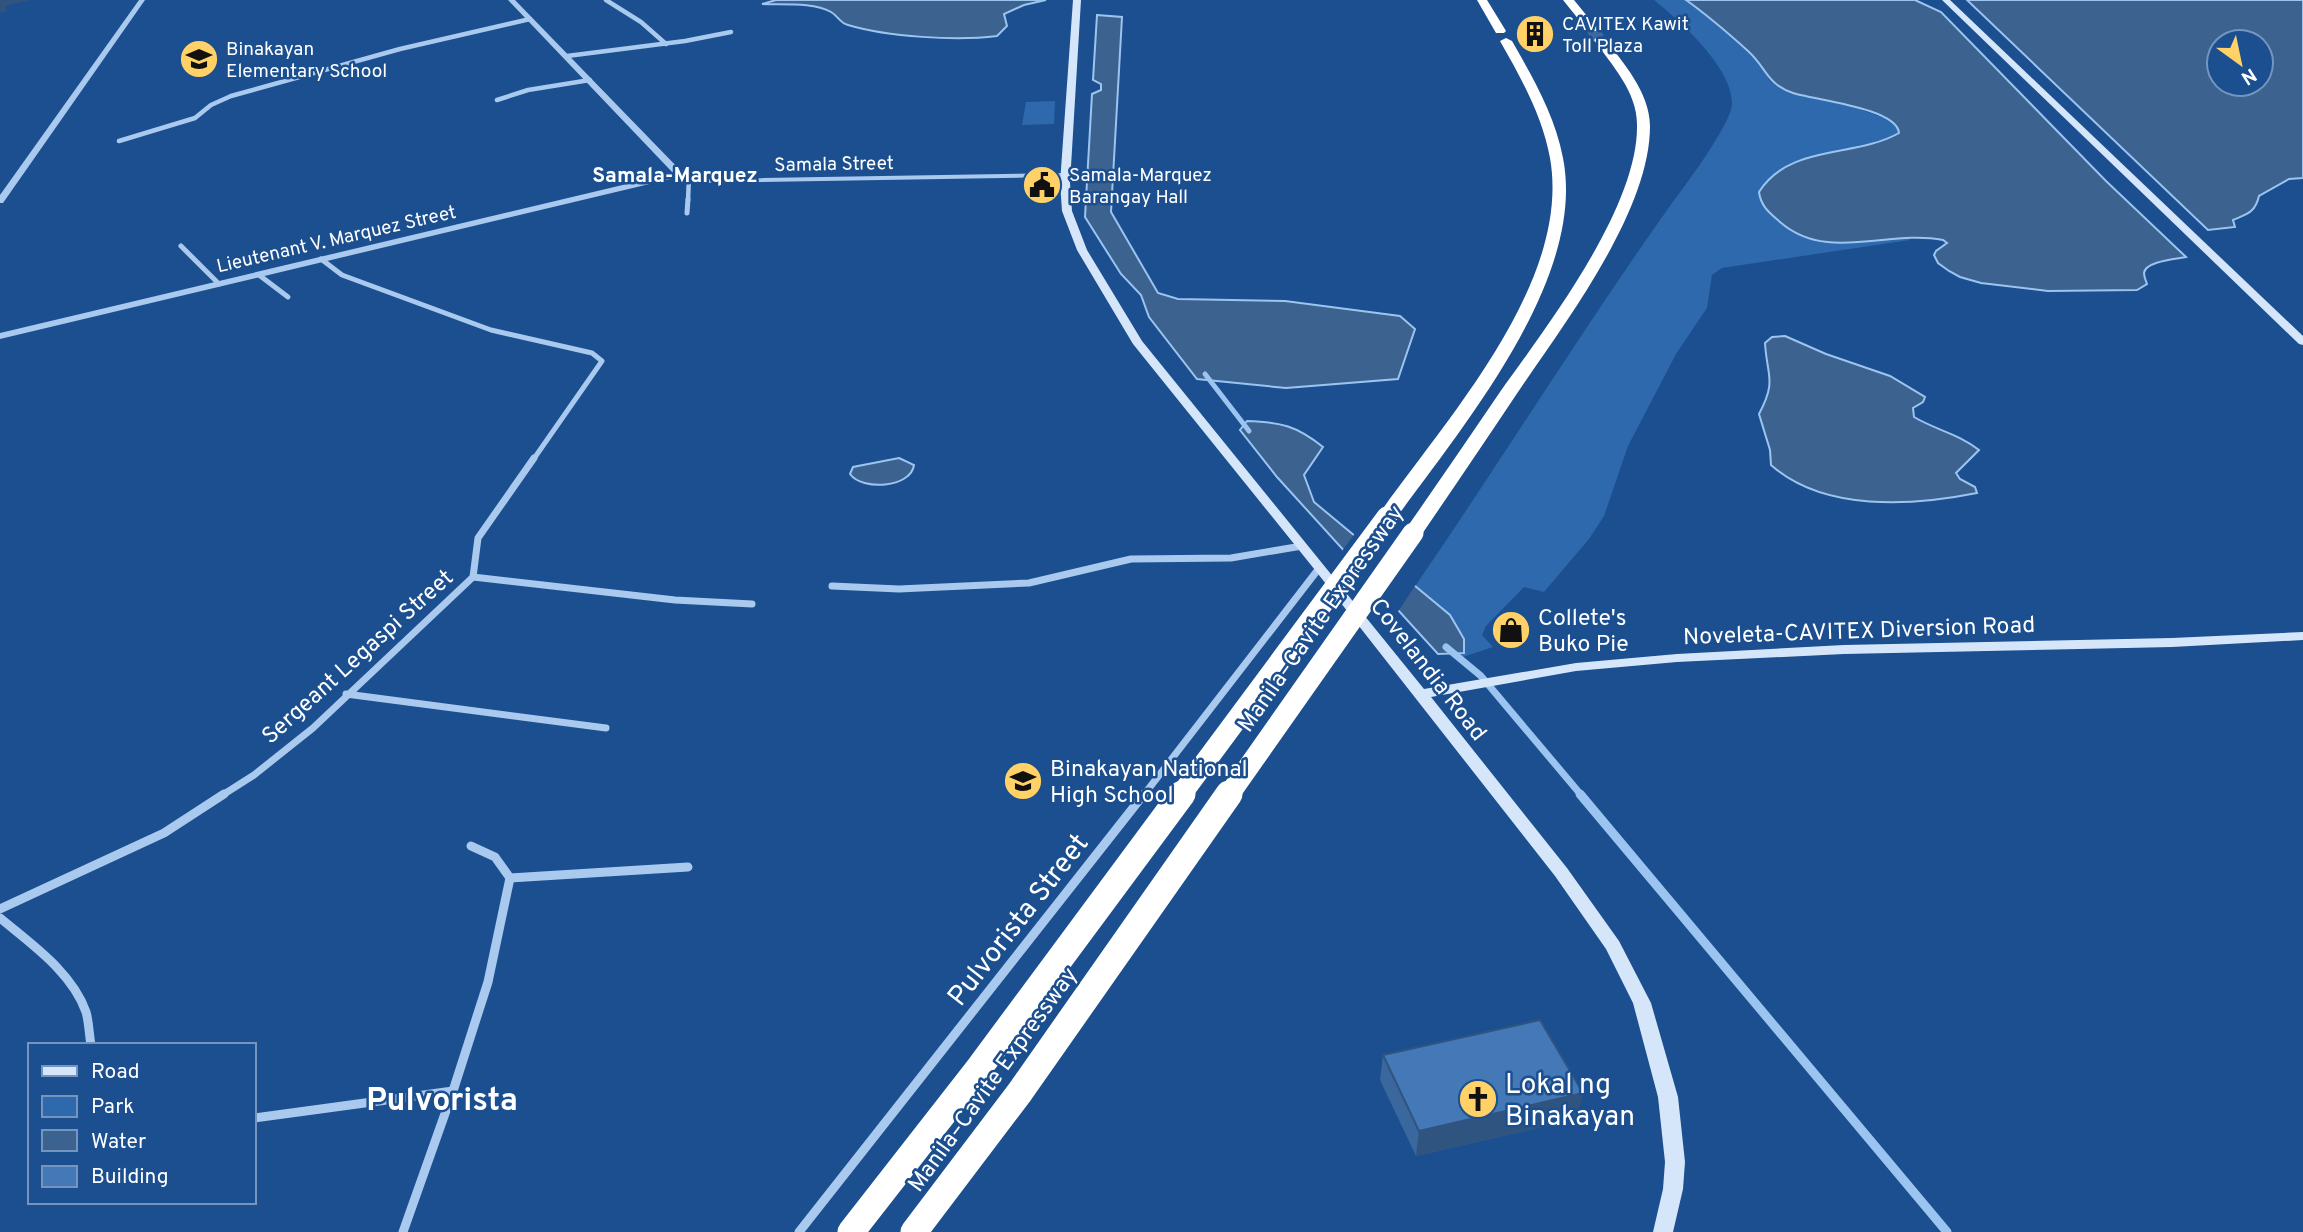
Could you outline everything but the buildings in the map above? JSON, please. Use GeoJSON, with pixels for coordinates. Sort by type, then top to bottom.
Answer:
{"type":"FeatureCollection","features":[{"type":"Feature","properties":{"kind":"highway","name":"Manila–Cavite Expressway"},"geometry":{"type":"LineString","coordinates":[[851,1232],[995,1047],[1387,517],[1461,414],[1522,319],[1551,242],[1560,186],[1553,139],[1537,96],[1482,0]]}},
{"type":"Feature","properties":{"kind":"highway","name":"Manila–Cavite Expressway"},"geometry":{"type":"LineString","coordinates":[[914,1232],[1020,1092],[1413,533],[1583,283],[1638,169],[1644,134],[1640,107],[1626,75],[1568,0]]}},
{"type":"Feature","properties":{"kind":"main road","name":"Covelandia Road"},"geometry":{"type":"LineString","coordinates":[[1077,0],[1065,175],[1067,211],[1082,250],[1137,342],[1320,567],[1590,911],[1631,977],[1660,1062],[1673,1132],[1673,1189],[1663,1232]]}},
{"type":"Feature","properties":{"kind":"main road"},"geometry":{"type":"LineString","coordinates":[[1946,0],[2303,342]]}},
{"type":"Feature","properties":{"kind":"main road","name":"Noveleta-CAVITEX Diversion Road"},"geometry":{"type":"LineString","coordinates":[[1419,694],[1450,691],[1576,667],[1779,652],[2197,642],[2303,636]]}},
{"type":"Feature","properties":{"kind":"street"},"geometry":{"type":"LineString","coordinates":[[0,201],[142,0]]}},
{"type":"Feature","properties":{"kind":"street"},"geometry":{"type":"LineString","coordinates":[[511,0],[679,174]]}},
{"type":"Feature","properties":{"kind":"street"},"geometry":{"type":"LineString","coordinates":[[606,0],[640,22],[666,44]]}},
{"type":"Feature","properties":{"kind":"street"},"geometry":{"type":"LineString","coordinates":[[119,141],[195,118],[211,105],[231,96],[400,49],[530,19]]}},
{"type":"Feature","properties":{"kind":"street"},"geometry":{"type":"LineString","coordinates":[[567,56],[666,44],[731,32]]}},
{"type":"Feature","properties":{"kind":"street"},"geometry":{"type":"LineString","coordinates":[[497,100],[528,90],[590,80]]}},
{"type":"Feature","properties":{"kind":"street","name":"Samala Street"},"geometry":{"type":"LineString","coordinates":[[679,174],[699,181],[1065,175]]}},
{"type":"Feature","properties":{"kind":"street","name":"Lieutenant V. Marquez Street"},"geometry":{"type":"LineString","coordinates":[[0,335],[679,174]]}},
{"type":"Feature","properties":{"kind":"street"},"geometry":{"type":"LineString","coordinates":[[687,213],[690,176]]}},
{"type":"Feature","properties":{"kind":"street"},"geometry":{"type":"LineString","coordinates":[[181,246],[219,284]]}},
{"type":"Feature","properties":{"kind":"street","name":"Sergeant Legaspi Street"},"geometry":{"type":"LineString","coordinates":[[0,909],[164,833],[254,775],[303,736],[473,577],[478,538],[602,360],[592,353],[491,330],[431,309],[342,275],[321,260]]}},
{"type":"Feature","properties":{"kind":"street"},"geometry":{"type":"LineString","coordinates":[[259,275],[288,297]]}},
{"type":"Feature","properties":{"kind":"street"},"geometry":{"type":"LineString","coordinates":[[832,586],[953,588],[1029,583],[1131,559],[1231,558],[1302,546]]}},
{"type":"Feature","properties":{"kind":"street","name":"Pulvorista Street"},"geometry":{"type":"LineString","coordinates":[[799,1232],[928,1073],[1320,567]]}},
{"type":"Feature","properties":{"kind":"street"},"geometry":{"type":"LineString","coordinates":[[473,577],[675,600],[752,604]]}},
{"type":"Feature","properties":{"kind":"street"},"geometry":{"type":"LineString","coordinates":[[346,694],[606,728]]}},
{"type":"Feature","properties":{"kind":"street"},"geometry":{"type":"LineString","coordinates":[[403,1232],[488,982],[510,878],[504,864],[490,851],[471,846]]}},
{"type":"Feature","properties":{"kind":"street"},"geometry":{"type":"LineString","coordinates":[[510,878],[688,867]]}},
{"type":"Feature","properties":{"kind":"street"},"geometry":{"type":"LineString","coordinates":[[0,919],[42,952],[69,982],[86,1011],[91,1043]]}},
{"type":"Feature","properties":{"kind":"street"},"geometry":{"type":"LineString","coordinates":[[256,1118],[453,1091]]}},
{"type":"Feature","properties":{"kind":"green space"},"geometry":{"type":"Polygon","coordinates":[[[1654,0],[1686,0],[1761,63],[1769,80],[1777,86],[1803,96],[1851,106],[1895,122],[1899,133],[1889,138],[1816,157],[1910,240],[1722,268],[1712,275],[1707,308],[1676,354],[1628,446],[1604,516],[1589,539],[1544,592],[1524,587],[1486,626],[1482,635],[1493,647],[1460,658],[1409,595],[1638,251],[1707,154],[1730,113],[1730,90],[1715,61],[1677,20],[1654,0]]]}},
{"type":"Feature","properties":{"kind":"green space"},"geometry":{"type":"Polygon","coordinates":[[[1055,101],[1054,124],[1022,125],[1026,102],[1055,101]]]}},
{"type":"Feature","properties":{"kind":"water"},"geometry":{"type":"Polygon","coordinates":[[[776,0],[1046,0],[1024,5],[1004,14],[1007,26],[997,36],[962,38],[922,37],[864,29],[845,24],[831,12],[816,7],[762,4],[776,0]]]}},
{"type":"Feature","properties":{"kind":"water"},"geometry":{"type":"Polygon","coordinates":[[[1686,0],[1915,0],[1941,12],[2106,181],[2186,257],[2150,266],[2144,273],[2147,284],[2137,290],[2048,291],[1981,283],[1960,277],[1938,263],[1934,255],[1947,243],[1943,240],[1901,238],[1838,243],[1818,241],[1798,234],[1773,216],[1762,202],[1759,192],[1772,177],[1787,166],[1805,159],[1882,141],[1899,133],[1895,124],[1870,111],[1793,93],[1777,85],[1748,51],[1686,0]]]}},
{"type":"Feature","properties":{"kind":"water"},"geometry":{"type":"Polygon","coordinates":[[[1967,0],[2303,0],[2303,178],[2289,179],[2259,196],[2253,209],[2233,220],[2235,227],[2208,230],[1967,0]]]}},
{"type":"Feature","properties":{"kind":"water"},"geometry":{"type":"Polygon","coordinates":[[[1097,15],[1122,17],[1111,212],[1158,293],[1178,299],[1285,301],[1400,316],[1415,329],[1398,379],[1286,388],[1197,379],[1149,317],[1141,295],[1121,274],[1085,217],[1092,94],[1101,90],[1101,84],[1093,80],[1097,15]]]}},
{"type":"Feature","properties":{"kind":"water"},"geometry":{"type":"Polygon","coordinates":[[[1785,336],[1826,354],[1890,376],[1925,397],[1923,402],[1913,408],[1914,417],[1964,440],[1979,450],[1956,473],[1960,479],[1975,487],[1977,493],[1925,501],[1870,502],[1816,491],[1792,480],[1771,465],[1770,450],[1759,414],[1765,403],[1770,378],[1765,343],[1772,337],[1785,336]]]}},
{"type":"Feature","properties":{"kind":"water"},"geometry":{"type":"Polygon","coordinates":[[[1247,421],[1288,426],[1323,447],[1304,475],[1314,502],[1450,615],[1464,639],[1464,653],[1438,654],[1277,477],[1240,430],[1247,421]]]}},
{"type":"Feature","properties":{"kind":"water"},"geometry":{"type":"Polygon","coordinates":[[[899,458],[914,465],[911,473],[896,482],[875,485],[865,483],[850,474],[853,467],[899,458]]]}},
{"type":"Feature","properties":{"kind":"pier"},"geometry":{"type":"Polygon","coordinates":[[[1356,532],[1417,583],[1397,613],[1342,551],[1356,532]]]}},
{"type":"Feature","properties":{"kind":"waterway"},"geometry":{"type":"LineString","coordinates":[[1205,374],[1249,431]]}},
{"type":"Feature","properties":{"kind":"waterway"},"geometry":{"type":"LineString","coordinates":[[1446,647],[1481,676],[1582,796]]}},
{"type":"Feature","properties":{"kind":"waterway"},"geometry":{"type":"LineString","coordinates":[[1580,794],[1947,1232]]}},
{"type":"Feature","properties":{"kind":"tunnel"},"geometry":{"type":"LineString","coordinates":[[1592,29],[1600,40]]}},
{"type":"Feature","properties":{"kind":"place","name":"CAVITEX Kawit Toll Plaza"},"geometry":{"type":"Point","coordinates":[1535,34]}},
{"type":"Feature","properties":{"kind":"place","name":"Binakayan Elementary School"},"geometry":{"type":"Point","coordinates":[199,59]}},
{"type":"Feature","properties":{"kind":"place","name":"Samala-Marquez Barangay Hall"},"geometry":{"type":"Point","coordinates":[1042,185]}},
{"type":"Feature","properties":{"kind":"place","name":"Collete's Buko Pie"},"geometry":{"type":"Point","coordinates":[1511,630]}},
{"type":"Feature","properties":{"kind":"place","name":"Binakayan National High School"},"geometry":{"type":"Point","coordinates":[1023,781]}},
{"type":"Feature","properties":{"kind":"place","name":"Lokal ng Binakayan"},"geometry":{"type":"Point","coordinates":[1478,1099]}},
{"type":"Feature","properties":{"kind":"district","name":"Samala-Marquez"},"geometry":{"type":"Point","coordinates":[675,175]}},
{"type":"Feature","properties":{"kind":"district","name":"Pulvorista"},"geometry":{"type":"Point","coordinates":[442,1099]}}]}
